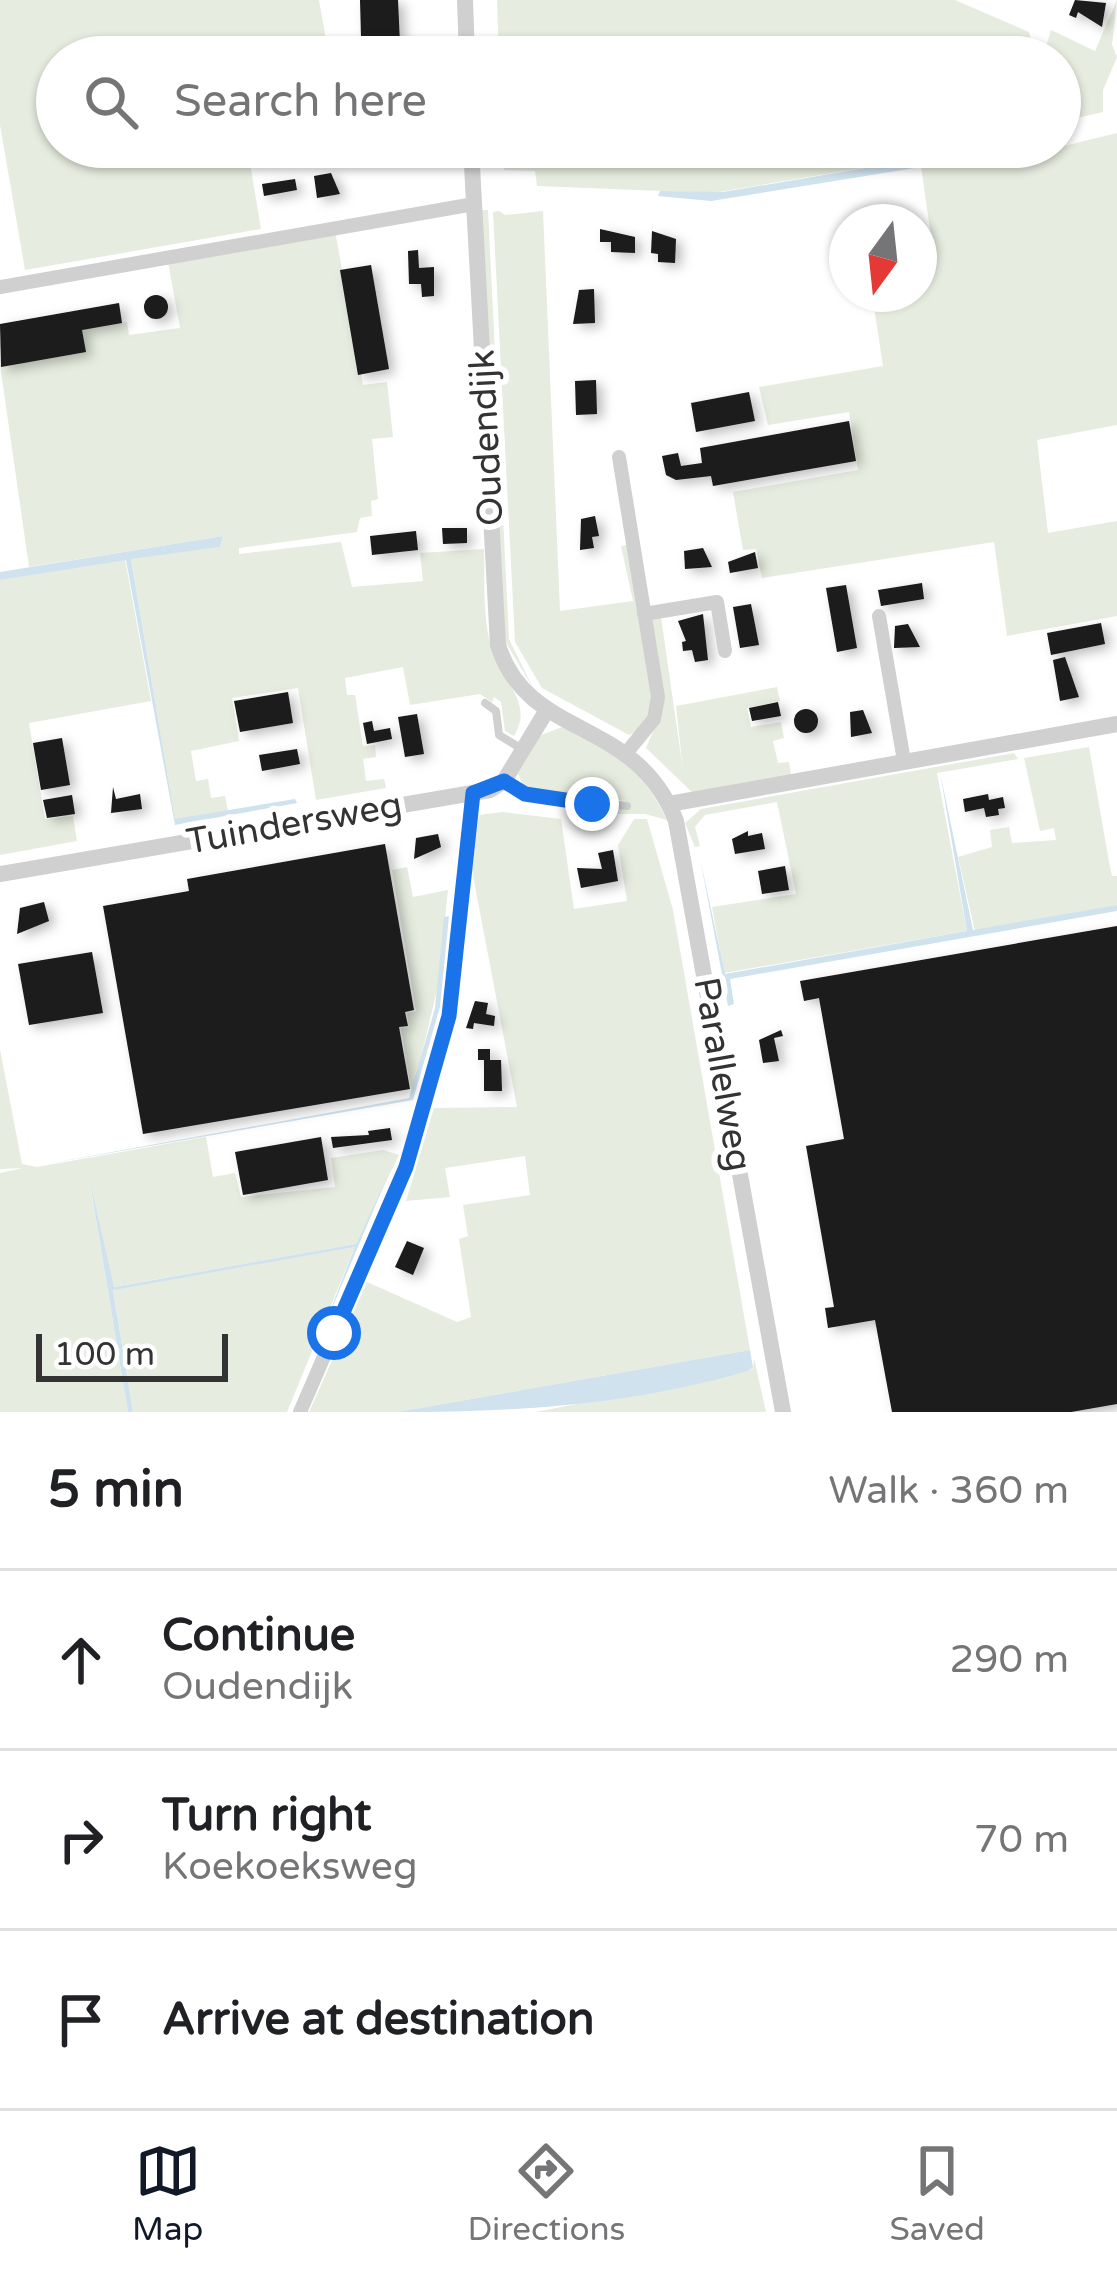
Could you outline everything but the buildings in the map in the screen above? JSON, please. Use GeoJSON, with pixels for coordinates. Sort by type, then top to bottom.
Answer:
{"type":"FeatureCollection","features":[{"type":"Feature","properties":{"kind":"street"},"geometry":{"type":"LineString","coordinates":[[465,0],[466,36]]}},
{"type":"Feature","properties":{"kind":"street","name":"Oudendijk"},"geometry":{"type":"LineString","coordinates":[[472,168],[496,636],[511,675],[548,710]]}},
{"type":"Feature","properties":{"kind":"street"},"geometry":{"type":"LineString","coordinates":[[0,287],[474,204]]}},
{"type":"Feature","properties":{"kind":"street"},"geometry":{"type":"LineString","coordinates":[[619,457],[658,706],[627,752]]}},
{"type":"Feature","properties":{"kind":"street"},"geometry":{"type":"LineString","coordinates":[[644,614],[717,602],[725,651]]}},
{"type":"Feature","properties":{"kind":"street"},"geometry":{"type":"LineString","coordinates":[[879,616],[904,761]]}},
{"type":"Feature","properties":{"kind":"street"},"geometry":{"type":"LineString","coordinates":[[504,781],[548,710]]}},
{"type":"Feature","properties":{"kind":"street","name":"Parallelweg"},"geometry":{"type":"LineString","coordinates":[[548,710],[627,752],[648,770],[669,804],[688,869],[783,1412]]}},
{"type":"Feature","properties":{"kind":"street"},"geometry":{"type":"LineString","coordinates":[[669,804],[1117,724]]}},
{"type":"Feature","properties":{"kind":"street","name":"Tuindersweg"},"geometry":{"type":"LineString","coordinates":[[0,874],[473,793],[504,781]]}},
{"type":"Feature","properties":{"kind":"street"},"geometry":{"type":"LineString","coordinates":[[300,1412],[406,1167],[449,1016],[473,793]]}},
{"type":"Feature","properties":{"kind":"lane"},"geometry":{"type":"LineString","coordinates":[[485,703],[496,711],[499,735],[524,750]]}},
{"type":"Feature","properties":{"kind":"lane"},"geometry":{"type":"LineString","coordinates":[[504,781],[532,795],[627,806]]}},
{"type":"Feature","properties":{"kind":"shaded area"},"geometry":{"type":"Polygon","coordinates":[[[0,0],[319,0],[325,36],[36,36],[36,168],[251,168],[261,229],[25,270],[0,125],[0,0]]]}},
{"type":"Feature","properties":{"kind":"shaded area"},"geometry":{"type":"Polygon","coordinates":[[[497,0],[955,0],[1030,36],[498,36],[497,0]]]}},
{"type":"Feature","properties":{"kind":"shaded area"},"geometry":{"type":"Polygon","coordinates":[[[1117,0],[1112,45],[1117,57],[1103,90],[1103,112],[1081,117],[1081,44],[1095,51],[1117,0]]]}},
{"type":"Feature","properties":{"kind":"shaded area"},"geometry":{"type":"Polygon","coordinates":[[[1117,133],[1117,425],[1037,440],[1048,533],[1117,521],[1117,616],[1007,636],[994,542],[762,578],[756,549],[743,550],[733,492],[858,470],[849,412],[768,425],[759,387],[883,366],[875,312],[937,312],[937,204],[926,204],[921,168],[1081,168],[1081,142],[1117,133]]]}},
{"type":"Feature","properties":{"kind":"shaded area"},"geometry":{"type":"Polygon","coordinates":[[[863,168],[713,193],[537,186],[535,171],[504,170],[863,168]]]}},
{"type":"Feature","properties":{"kind":"shaded area"},"geometry":{"type":"Polygon","coordinates":[[[480,210],[488,210],[509,639],[533,688],[505,641],[480,210]]]}},
{"type":"Feature","properties":{"kind":"shaded area"},"geometry":{"type":"Polygon","coordinates":[[[543,211],[560,611],[633,601],[621,546],[627,545],[653,708],[640,730],[629,735],[542,688],[515,642],[493,212],[505,215],[543,211]]]}},
{"type":"Feature","properties":{"kind":"shaded area"},"geometry":{"type":"Polygon","coordinates":[[[335,231],[363,385],[387,382],[393,437],[372,439],[378,499],[371,501],[372,516],[360,518],[357,532],[239,548],[239,554],[341,542],[352,587],[423,581],[420,553],[484,549],[489,640],[519,703],[519,724],[514,736],[505,731],[501,702],[480,694],[410,705],[403,667],[345,678],[347,695],[355,695],[363,746],[375,745],[376,757],[363,759],[366,781],[384,779],[386,788],[316,800],[298,688],[232,698],[239,741],[191,751],[196,781],[208,779],[211,798],[225,796],[228,811],[175,820],[131,558],[220,547],[223,536],[29,567],[0,365],[85,351],[82,329],[127,322],[129,335],[180,328],[168,262],[335,231]]]}},
{"type":"Feature","properties":{"kind":"shaded area"},"geometry":{"type":"Polygon","coordinates":[[[125,559],[151,701],[29,723],[45,819],[73,816],[77,841],[0,855],[0,580],[125,559]]]}},
{"type":"Feature","properties":{"kind":"shaded area"},"geometry":{"type":"Polygon","coordinates":[[[661,617],[683,770],[676,706],[777,687],[780,701],[747,708],[751,727],[781,722],[784,738],[773,741],[778,763],[789,762],[791,775],[694,794],[646,748],[657,722],[651,620],[661,617]]]}},
{"type":"Feature","properties":{"kind":"shaded area"},"geometry":{"type":"Polygon","coordinates":[[[562,727],[625,763],[647,786],[667,820],[645,814],[593,814],[599,808],[631,808],[625,801],[524,787],[518,774],[541,735],[562,727]]]}},
{"type":"Feature","properties":{"kind":"shaded area"},"geometry":{"type":"Polygon","coordinates":[[[1089,747],[1112,876],[1117,876],[1117,905],[975,931],[958,857],[992,847],[990,830],[1009,827],[1012,843],[1056,840],[1054,828],[1040,831],[1024,758],[1089,747]]]}},
{"type":"Feature","properties":{"kind":"shaded area"},"geometry":{"type":"Polygon","coordinates":[[[1014,753],[1018,759],[937,773],[967,931],[724,973],[712,907],[796,894],[777,802],[705,815],[695,827],[700,846],[695,847],[685,823],[701,809],[1014,753]]]}},
{"type":"Feature","properties":{"kind":"shaded area"},"geometry":{"type":"Polygon","coordinates":[[[502,812],[561,819],[574,909],[627,901],[618,845],[634,819],[647,819],[673,910],[750,1350],[397,1412],[309,1412],[367,1282],[457,1322],[471,1317],[459,1239],[468,1236],[463,1205],[530,1195],[525,1156],[445,1168],[450,1197],[406,1201],[434,1108],[517,1107],[471,865],[479,815],[502,812]]]}},
{"type":"Feature","properties":{"kind":"shaded area"},"geometry":{"type":"Polygon","coordinates":[[[407,867],[413,897],[448,890],[438,986],[412,1095],[401,1028],[409,1027],[407,1013],[416,1011],[392,870],[407,867]]]}},
{"type":"Feature","properties":{"kind":"shaded area"},"geometry":{"type":"Polygon","coordinates":[[[0,1049],[22,1164],[37,1167],[206,1137],[213,1177],[235,1173],[241,1197],[335,1187],[331,1158],[383,1150],[399,1155],[356,1244],[113,1287],[89,1178],[128,1412],[0,1412],[0,1173],[23,1168],[0,1169],[0,1049]]]}},
{"type":"Feature","properties":{"kind":"shaded area"},"geometry":{"type":"Polygon","coordinates":[[[355,1247],[287,1412],[133,1412],[113,1289],[355,1247]]]}},
{"type":"Feature","properties":{"kind":"shaded area"},"geometry":{"type":"Polygon","coordinates":[[[754,1358],[766,1412],[536,1412],[753,1369],[754,1358]]]}},
{"type":"Feature","properties":{"kind":"water"},"geometry":{"type":"Polygon","coordinates":[[[865,168],[914,168],[711,201],[658,196],[660,191],[723,192],[865,168]]]}},
{"type":"Feature","properties":{"kind":"water"},"geometry":{"type":"Polygon","coordinates":[[[223,536],[220,547],[131,559],[175,819],[295,799],[297,803],[175,825],[126,560],[0,580],[0,572],[223,536]]]}},
{"type":"Feature","properties":{"kind":"water"},"geometry":{"type":"Polygon","coordinates":[[[940,772],[973,930],[1117,905],[1117,911],[730,979],[734,1004],[728,1006],[700,858],[725,974],[967,931],[940,772]]]}},
{"type":"Feature","properties":{"kind":"water"},"geometry":{"type":"Polygon","coordinates":[[[449,916],[440,1007],[413,1100],[35,1166],[409,1098],[435,1008],[444,917],[449,916]]]}},
{"type":"Feature","properties":{"kind":"water"},"geometry":{"type":"Polygon","coordinates":[[[388,1176],[321,1334],[355,1247],[113,1290],[133,1412],[128,1412],[89,1177],[114,1287],[356,1244],[388,1176]]]}},
{"type":"Feature","properties":{"kind":"water"},"geometry":{"type":"Polygon","coordinates":[[[750,1350],[753,1368],[747,1371],[661,1392],[530,1408],[397,1412],[750,1350]]]}},
{"type":"Feature","properties":{"kind":"route"},"geometry":{"type":"LineString","coordinates":[[334,1333],[406,1167],[454,997],[473,793],[504,781],[525,794],[592,804]]}}]}
